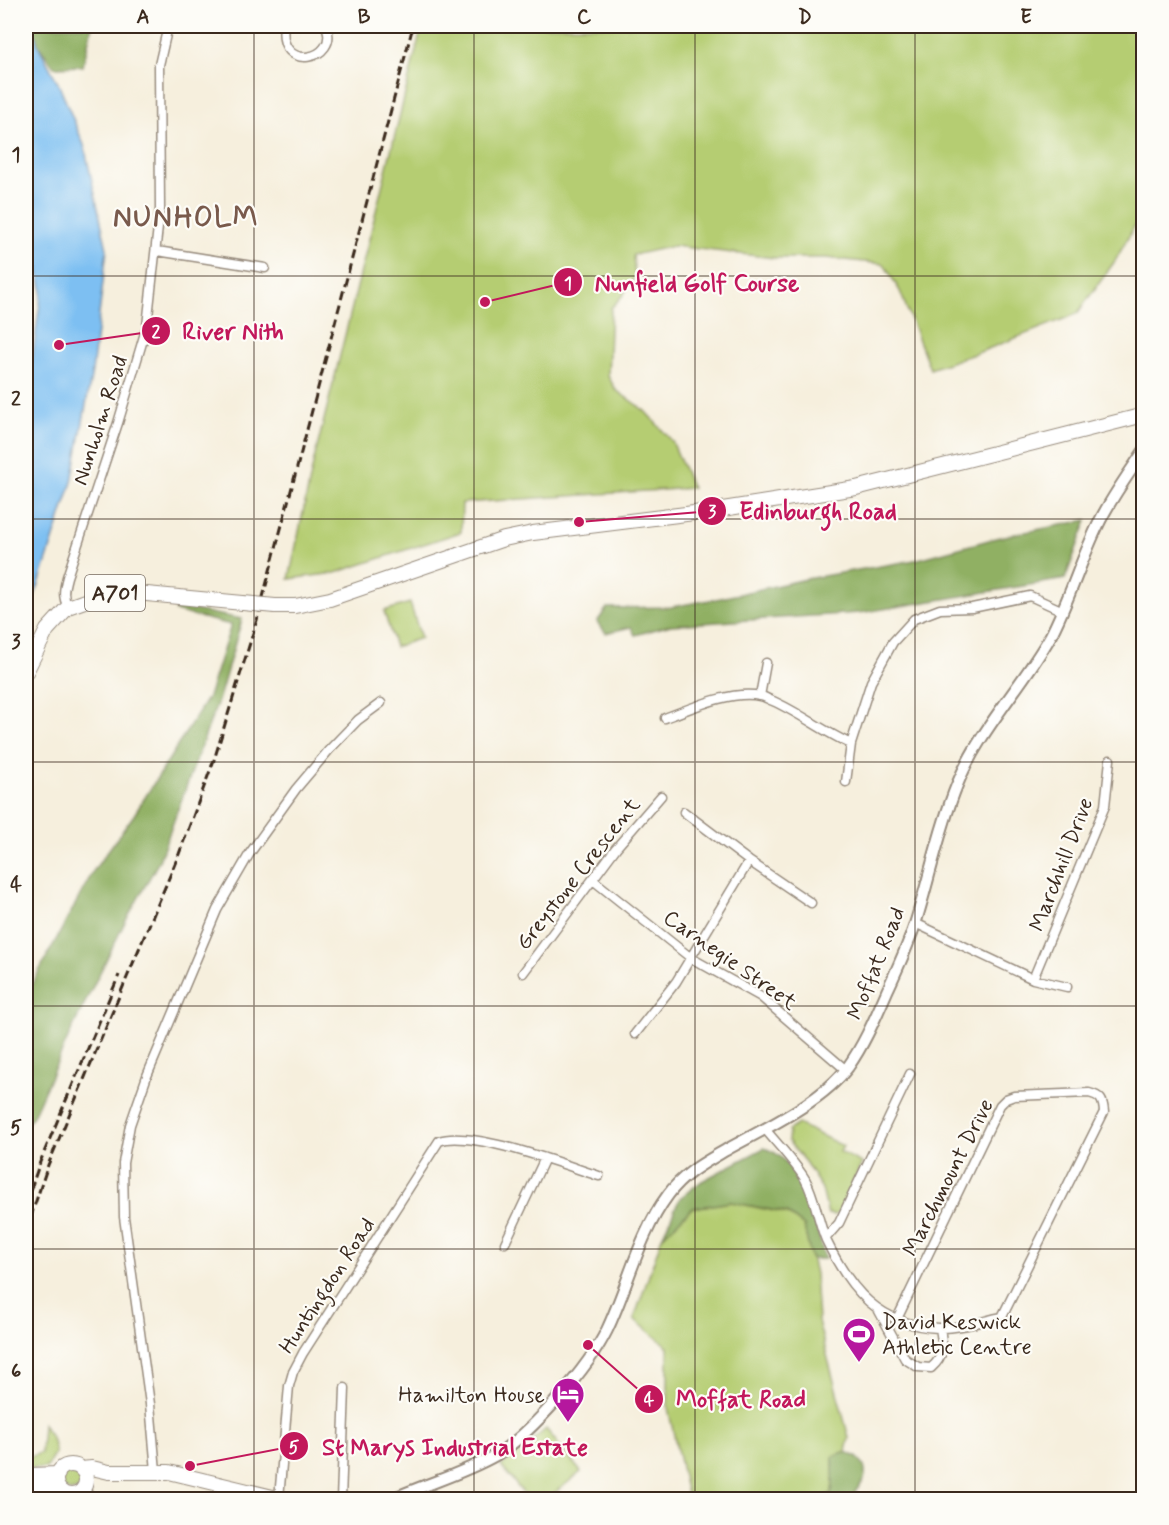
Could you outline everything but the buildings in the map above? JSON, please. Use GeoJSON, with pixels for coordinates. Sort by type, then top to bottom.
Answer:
{"type":"FeatureCollection","features":[{"type":"Feature","properties":{"kind":"main road","name":"A701"},"geometry":{"type":"LineString","coordinates":[[26,672],[47,630],[68,607],[106,593],[130,592],[295,606],[330,599],[504,539],[533,533],[710,511],[856,488],[1143,415]]}},
{"type":"Feature","properties":{"kind":"main road"},"geometry":{"type":"LineString","coordinates":[[26,1476],[58,1474],[69,1466],[109,1472],[156,1471],[282,1499]]}},
{"type":"Feature","properties":{"kind":"main road"},"geometry":{"type":"LineString","coordinates":[[81,1469],[86,1476],[86,1490]]}},
{"type":"Feature","properties":{"kind":"main road"},"geometry":{"type":"LineString","coordinates":[[26,1483],[67,1495],[76,1494],[86,1490],[109,1472]]}},
{"type":"Feature","properties":{"kind":"main road"},"geometry":{"type":"LineString","coordinates":[[58,1474],[57,1483],[67,1495]]}},
{"type":"Feature","properties":{"kind":"street","name":"Nunholm Road"},"geometry":{"type":"LineString","coordinates":[[68,607],[64,602],[67,577],[144,338],[157,251],[160,209],[159,65],[168,26]]}},
{"type":"Feature","properties":{"kind":"street"},"geometry":{"type":"LineString","coordinates":[[283,26],[282,38],[287,49],[297,56],[309,58],[320,53],[327,43],[326,26]]}},
{"type":"Feature","properties":{"kind":"street"},"geometry":{"type":"LineString","coordinates":[[157,251],[265,268]]}},
{"type":"Feature","properties":{"kind":"street","name":"Moffat Road"},"geometry":{"type":"LineString","coordinates":[[390,1500],[468,1468],[514,1443],[575,1377],[606,1331],[646,1233],[660,1205],[686,1174],[786,1117],[829,1087],[846,1070],[864,1042],[906,949],[948,810],[970,756],[1048,639],[1063,611],[1098,525],[1143,451]]}},
{"type":"Feature","properties":{"kind":"street"},"geometry":{"type":"LineString","coordinates":[[846,782],[851,744],[871,682],[892,642],[914,619],[939,609],[972,608],[1030,596],[1063,611]]}},
{"type":"Feature","properties":{"kind":"street"},"geometry":{"type":"LineString","coordinates":[[760,696],[766,663]]}},
{"type":"Feature","properties":{"kind":"street"},"geometry":{"type":"LineString","coordinates":[[665,718],[711,701],[733,696],[760,696],[789,708],[835,737],[851,744]]}},
{"type":"Feature","properties":{"kind":"street"},"geometry":{"type":"LineString","coordinates":[[156,1471],[150,1404],[124,1217],[123,1163],[130,1125],[147,1076],[217,910],[250,853],[296,789],[329,750],[358,720],[381,703]]}},
{"type":"Feature","properties":{"kind":"street","name":"Marchhill Drive"},"geometry":{"type":"LineString","coordinates":[[1033,979],[1105,806],[1110,760]]}},
{"type":"Feature","properties":{"kind":"street","name":"Greystone Crescent"},"geometry":{"type":"LineString","coordinates":[[523,973],[616,848],[661,796]]}},
{"type":"Feature","properties":{"kind":"street"},"geometry":{"type":"LineString","coordinates":[[684,812],[749,861],[811,903]]}},
{"type":"Feature","properties":{"kind":"street"},"geometry":{"type":"LineString","coordinates":[[635,1034],[676,982],[749,861]]}},
{"type":"Feature","properties":{"kind":"street","name":"Carnegie Street"},"geometry":{"type":"LineString","coordinates":[[593,880],[691,958],[761,997],[846,1070]]}},
{"type":"Feature","properties":{"kind":"street"},"geometry":{"type":"LineString","coordinates":[[915,923],[1033,979],[1067,987]]}},
{"type":"Feature","properties":{"kind":"street"},"geometry":{"type":"LineString","coordinates":[[826,1238],[839,1223],[910,1074]]}},
{"type":"Feature","properties":{"kind":"street","name":"Marchmount Drive"},"geometry":{"type":"LineString","coordinates":[[897,1319],[1000,1105],[1006,1098],[1089,1093],[1098,1095],[1103,1100],[1104,1112],[1002,1317],[940,1328]]}},
{"type":"Feature","properties":{"kind":"street"},"geometry":{"type":"LineString","coordinates":[[765,1129],[805,1179],[826,1238],[846,1277],[864,1299],[879,1311],[897,1319],[940,1328],[944,1347],[940,1360],[931,1368],[918,1367],[905,1359],[879,1311]]}},
{"type":"Feature","properties":{"kind":"street","name":"Huntingdon Road"},"geometry":{"type":"LineString","coordinates":[[282,1499],[289,1386],[293,1372],[439,1141],[449,1137],[502,1146],[545,1158]]}},
{"type":"Feature","properties":{"kind":"street"},"geometry":{"type":"LineString","coordinates":[[505,1243],[545,1158],[599,1176]]}},
{"type":"Feature","properties":{"kind":"street"},"geometry":{"type":"LineString","coordinates":[[340,1500],[345,1388]]}},
{"type":"Feature","properties":{"kind":"green space"},"geometry":{"type":"Polygon","coordinates":[[[33,26],[92,26],[83,66],[54,67],[38,45],[33,26]]]}},
{"type":"Feature","properties":{"kind":"green space"},"geometry":{"type":"Polygon","coordinates":[[[422,26],[1143,26],[1143,211],[1115,261],[1077,314],[930,369],[900,291],[884,264],[826,258],[774,258],[674,246],[633,255],[635,277],[611,308],[608,376],[616,390],[645,411],[672,441],[692,488],[462,503],[461,532],[335,573],[289,579],[314,460],[422,26]]]}},
{"type":"Feature","properties":{"kind":"green space"},"geometry":{"type":"Polygon","coordinates":[[[1087,520],[1065,579],[859,613],[671,625],[635,635],[631,627],[606,633],[597,622],[607,608],[671,607],[721,598],[806,579],[915,560],[1000,537],[1087,520]]]}},
{"type":"Feature","properties":{"kind":"green space"},"geometry":{"type":"Polygon","coordinates":[[[410,603],[421,638],[395,647],[384,611],[410,603]]]}},
{"type":"Feature","properties":{"kind":"green space"},"geometry":{"type":"Polygon","coordinates":[[[177,607],[242,619],[219,698],[159,861],[125,922],[73,1027],[33,1116],[26,1125],[26,995],[94,870],[134,815],[208,697],[231,625],[175,611],[177,607]]]}},
{"type":"Feature","properties":{"kind":"green space"},"geometry":{"type":"Polygon","coordinates":[[[798,1124],[843,1146],[840,1152],[862,1163],[835,1215],[828,1214],[822,1189],[806,1163],[788,1141],[789,1130],[798,1124]]]}},
{"type":"Feature","properties":{"kind":"green space"},"geometry":{"type":"Polygon","coordinates":[[[764,1148],[777,1154],[798,1179],[812,1212],[825,1259],[811,1259],[804,1226],[787,1213],[731,1202],[692,1208],[662,1237],[680,1198],[702,1181],[764,1148]]]}},
{"type":"Feature","properties":{"kind":"green space"},"geometry":{"type":"Polygon","coordinates":[[[732,1202],[787,1214],[804,1226],[815,1274],[818,1321],[849,1438],[840,1478],[840,1499],[688,1499],[668,1408],[668,1347],[634,1319],[662,1237],[692,1208],[732,1202]]]}},
{"type":"Feature","properties":{"kind":"green space"},"geometry":{"type":"Polygon","coordinates":[[[43,1424],[53,1441],[55,1453],[46,1468],[26,1469],[26,1458],[41,1453],[43,1424]]]}},
{"type":"Feature","properties":{"kind":"green space"},"geometry":{"type":"Polygon","coordinates":[[[546,1429],[581,1472],[547,1499],[528,1499],[501,1466],[546,1429]]]}},
{"type":"Feature","properties":{"kind":"green space"},"geometry":{"type":"Polygon","coordinates":[[[843,1452],[857,1457],[865,1469],[864,1479],[855,1492],[859,1499],[813,1499],[831,1494],[833,1457],[843,1452]]]}},
{"type":"Feature","properties":{"kind":"green space"},"geometry":{"type":"Polygon","coordinates":[[[72,1469],[82,1476],[83,1480],[76,1490],[72,1491],[62,1484],[61,1480],[68,1470],[72,1469]]]}},
{"type":"Feature","properties":{"kind":"water"},"geometry":{"type":"Polygon","coordinates":[[[26,26],[33,26],[38,45],[59,85],[84,145],[107,249],[92,372],[72,482],[26,618],[26,384],[30,374],[42,288],[26,218],[26,26]]]}},
{"type":"Feature","properties":{"kind":"railway"},"geometry":{"type":"LineString","coordinates":[[26,1231],[48,1165],[179,854],[214,760],[257,620],[413,26]]}},
{"type":"Feature","properties":{"kind":"railway"},"geometry":{"type":"LineString","coordinates":[[26,1203],[40,1162],[119,975]]}},
{"type":"Feature","properties":{"kind":"place","name":"Nunfield Golf Course"},"geometry":{"type":"Point","coordinates":[485,302]}},
{"type":"Feature","properties":{"kind":"place","name":"River Nith"},"geometry":{"type":"Point","coordinates":[59,345]}},
{"type":"Feature","properties":{"kind":"place","name":"Edinburgh Road"},"geometry":{"type":"Point","coordinates":[579,522]}},
{"type":"Feature","properties":{"kind":"place","name":"Moffat Road"},"geometry":{"type":"Point","coordinates":[588,1345]}},
{"type":"Feature","properties":{"kind":"place","name":"David Keswick Athletic Centre"},"geometry":{"type":"Point","coordinates":[859,1363]}},
{"type":"Feature","properties":{"kind":"place","name":"Hamilton House"},"geometry":{"type":"Point","coordinates":[568,1423]}},
{"type":"Feature","properties":{"kind":"place","name":"St Marys Industrial Estate"},"geometry":{"type":"Point","coordinates":[190,1466]}},
{"type":"Feature","properties":{"kind":"district","name":"NUNHOLM"},"geometry":{"type":"Point","coordinates":[186,216]}}]}
